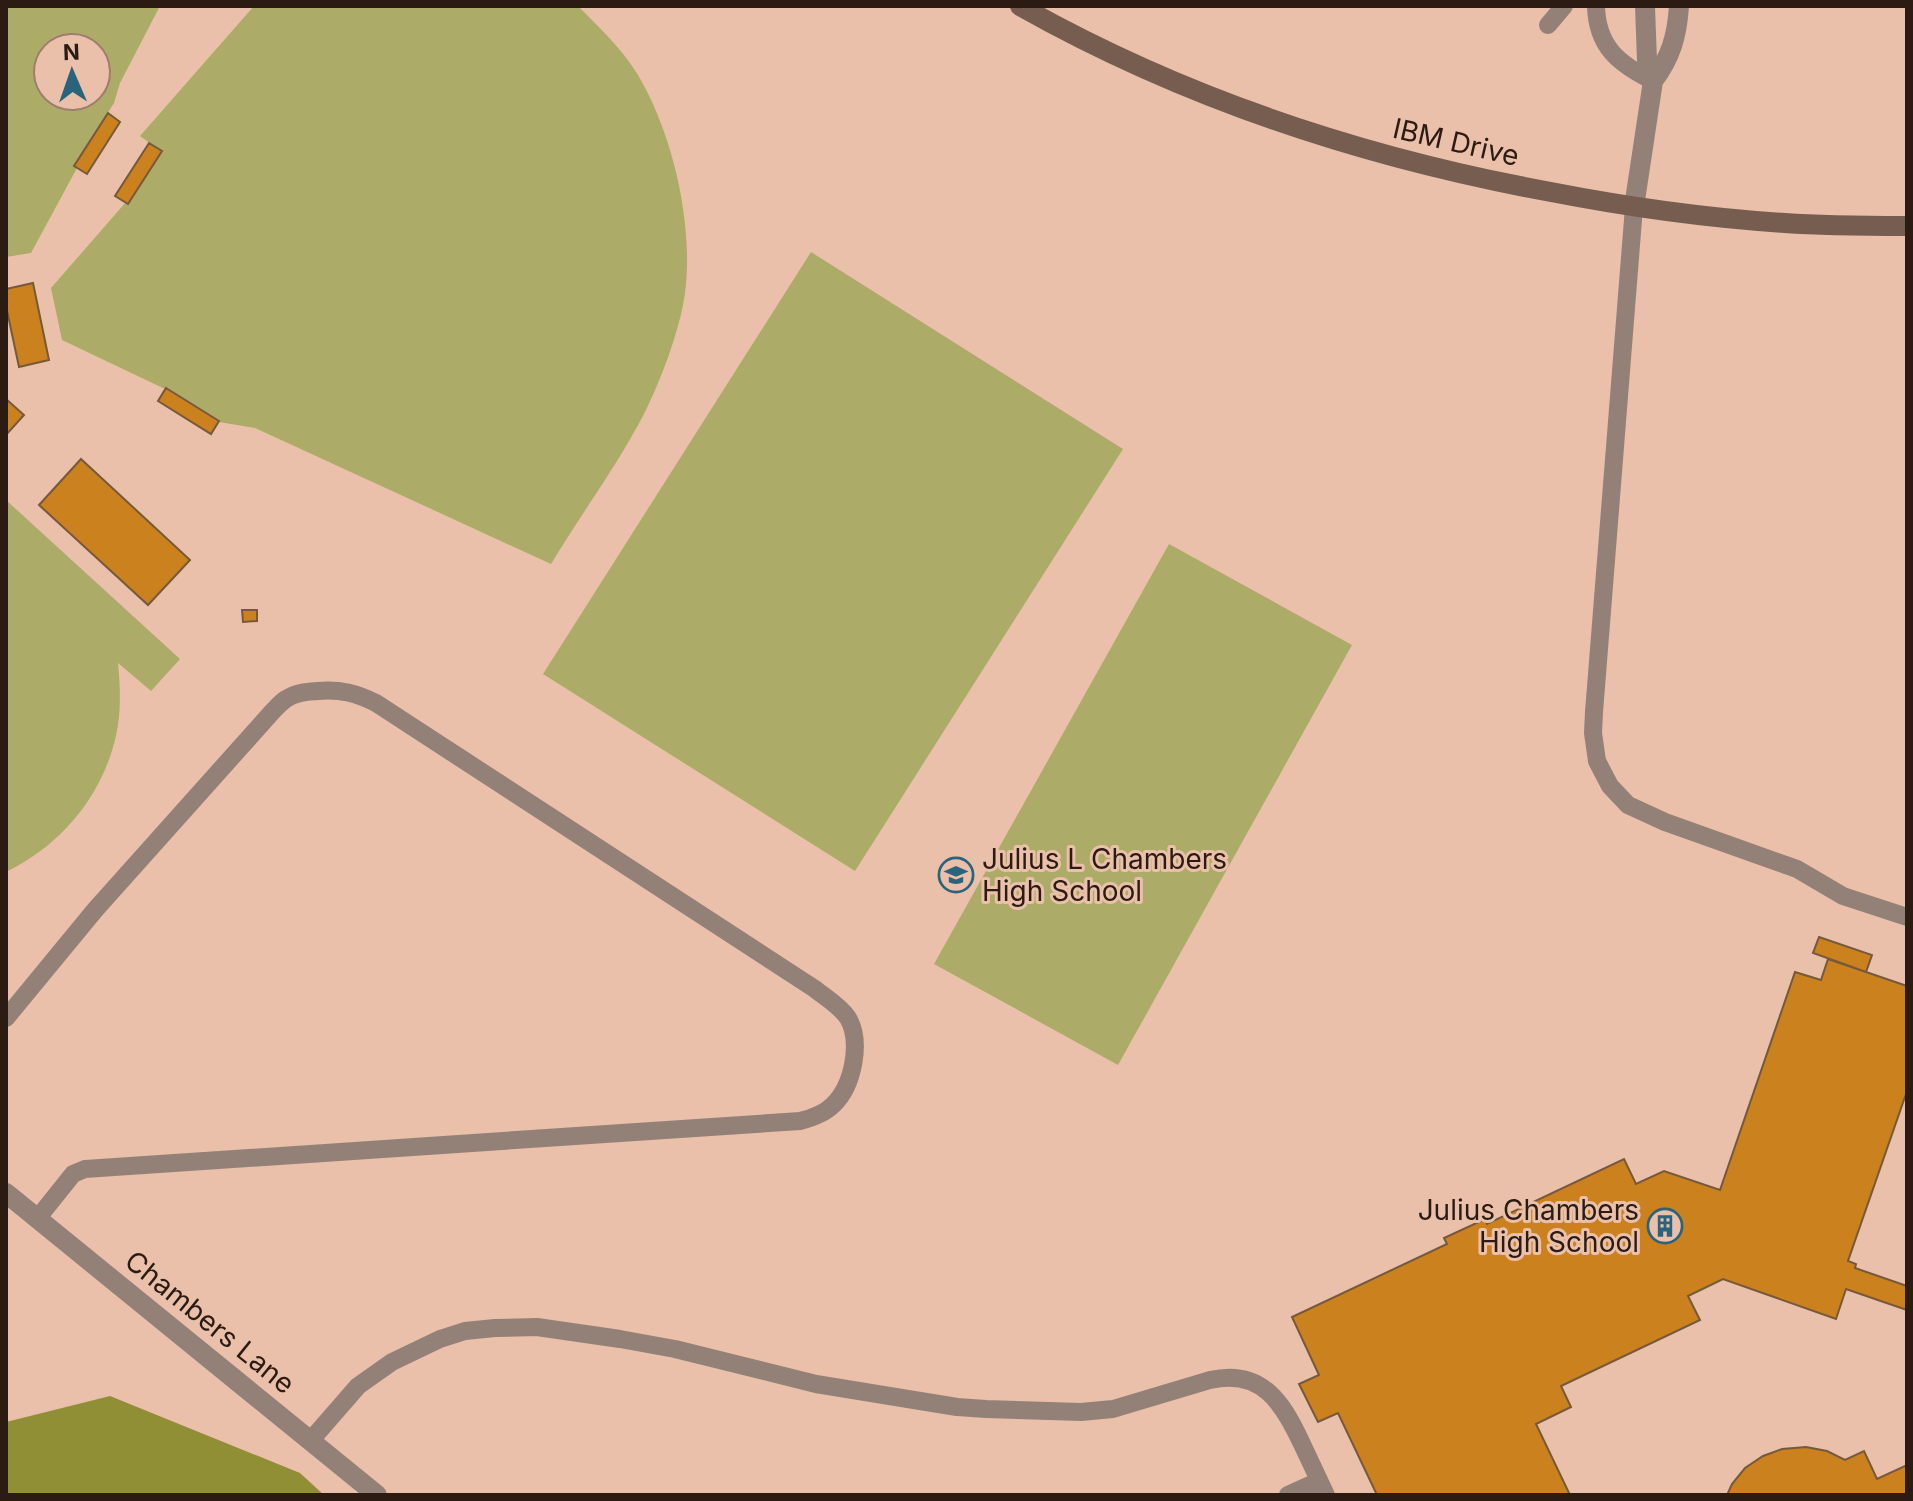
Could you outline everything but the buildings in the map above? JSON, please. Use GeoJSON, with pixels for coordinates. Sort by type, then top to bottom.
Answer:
{"type":"FeatureCollection","features":[{"type":"Feature","properties":{"kind":"street","name":"IBM Drive"},"geometry":{"type":"LineString","coordinates":[[1020,6],[1101,49],[1219,101],[1406,161],[1467,176],[1634,207],[1786,223],[1907,226]]}},
{"type":"Feature","properties":{"kind":"street"},"geometry":{"type":"LineString","coordinates":[[1634,207],[1653,81],[1647,61],[1645,6]]}},
{"type":"Feature","properties":{"kind":"street"},"geometry":{"type":"LineString","coordinates":[[1653,81],[1665,65],[1675,38],[1679,6]]}},
{"type":"Feature","properties":{"kind":"street","name":"Chambers Lane"},"geometry":{"type":"LineString","coordinates":[[6,1193],[377,1495]]}},
{"type":"Feature","properties":{"kind":"lane"},"geometry":{"type":"LineString","coordinates":[[1548,25],[1564,6]]}},
{"type":"Feature","properties":{"kind":"lane"},"geometry":{"type":"LineString","coordinates":[[1596,6],[1602,36],[1610,50],[1629,69],[1653,81]]}},
{"type":"Feature","properties":{"kind":"lane"},"geometry":{"type":"LineString","coordinates":[[1634,207],[1594,712],[1597,761],[1620,799],[1637,810],[1797,869],[1843,896],[1907,917]]}},
{"type":"Feature","properties":{"kind":"lane"},"geometry":{"type":"LineString","coordinates":[[6,1018],[95,910],[272,712],[284,700],[295,695],[332,689],[348,691],[376,703],[815,989],[847,1016],[852,1027],[852,1067],[847,1085],[833,1106],[800,1121],[85,1169],[73,1174],[37,1219]]}},
{"type":"Feature","properties":{"kind":"lane"},"geometry":{"type":"LineString","coordinates":[[311,1440],[358,1386],[416,1349],[465,1331],[537,1327],[675,1349],[829,1386],[972,1408],[1100,1411],[1221,1378],[1241,1378],[1263,1387],[1278,1401],[1289,1417],[1322,1488],[1288,1495]]}},
{"type":"Feature","properties":{"kind":"shaded area"},"geometry":{"type":"Polygon","coordinates":[[[6,6],[160,6],[120,83],[112,106],[112,32],[32,32],[32,112],[108,112],[74,165],[77,168],[31,253],[6,257],[6,6]]]}},
{"type":"Feature","properties":{"kind":"shaded area"},"geometry":{"type":"Polygon","coordinates":[[[254,6],[578,6],[618,48],[638,75],[661,124],[678,181],[686,239],[685,293],[669,355],[644,414],[551,564],[255,428],[219,422],[167,388],[62,340],[51,288],[126,202],[161,151],[140,136],[254,6]]]}},
{"type":"Feature","properties":{"kind":"shaded area"},"geometry":{"type":"Polygon","coordinates":[[[811,252],[1123,449],[855,871],[543,674],[811,252]]]}},
{"type":"Feature","properties":{"kind":"shaded area"},"geometry":{"type":"Polygon","coordinates":[[[6,500],[180,659],[151,691],[118,663],[118,725],[113,749],[93,792],[80,812],[47,846],[6,872],[6,500]]]}},
{"type":"Feature","properties":{"kind":"shaded area"},"geometry":{"type":"Polygon","coordinates":[[[1169,544],[1352,645],[1118,1065],[934,964],[1169,544]]]}},
{"type":"Feature","properties":{"kind":"shaded area"},"geometry":{"type":"Polygon","coordinates":[[[110,1396],[300,1473],[324,1495],[6,1495],[6,1422],[110,1396]]]}},
{"type":"Feature","properties":{"kind":"place","name":"Julius L Chambers High School"},"geometry":{"type":"Point","coordinates":[956,875]}},
{"type":"Feature","properties":{"kind":"place","name":"Julius Chambers High School"},"geometry":{"type":"Point","coordinates":[1665,1226]}}]}
